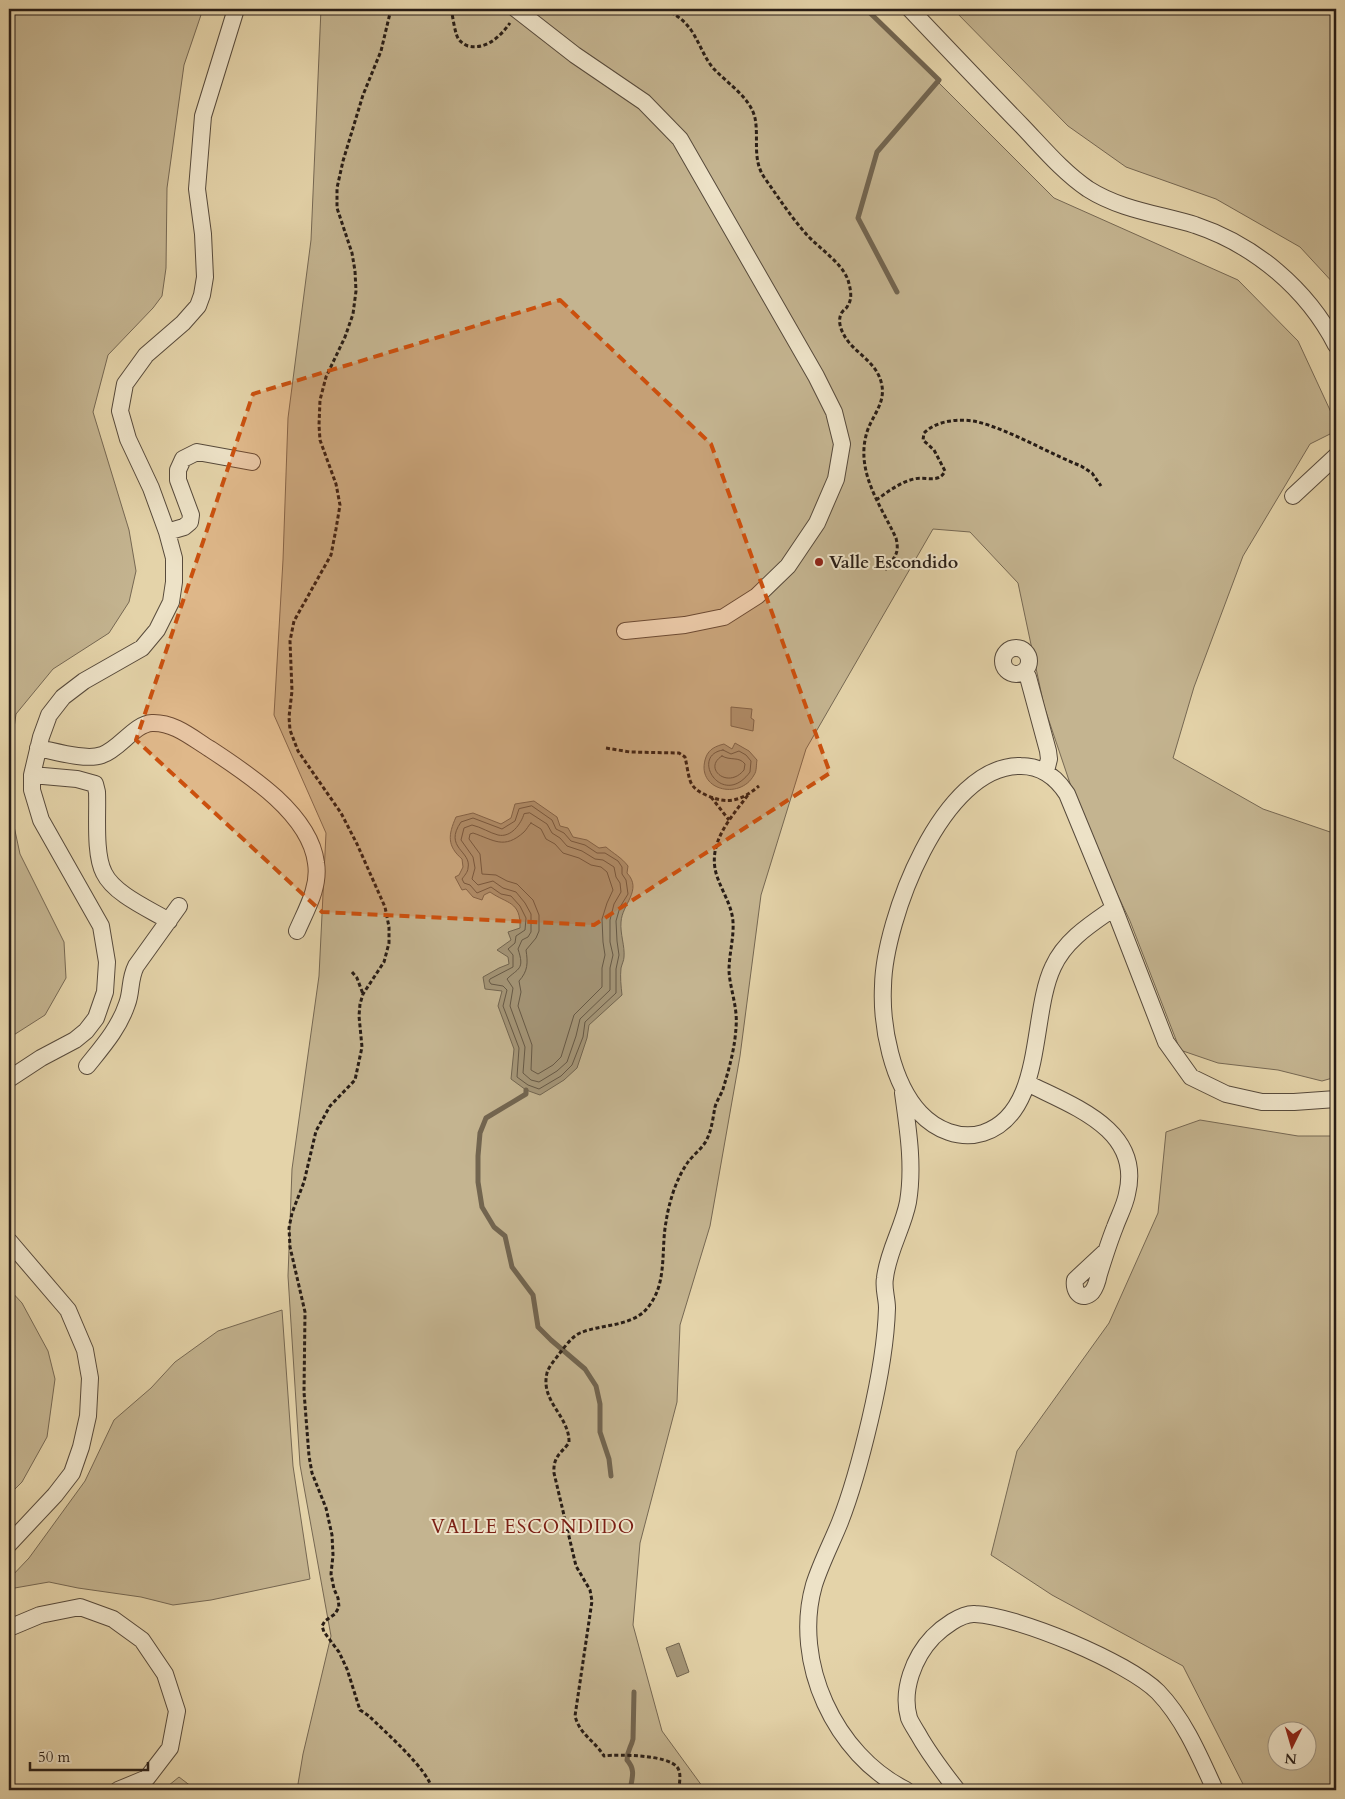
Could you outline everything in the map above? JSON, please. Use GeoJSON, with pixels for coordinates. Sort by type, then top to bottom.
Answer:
{"type":"FeatureCollection","features":[{"type":"Feature","properties":{"kind":"street"},"geometry":{"type":"LineString","coordinates":[[9,1079],[41,1058],[75,1040],[86,1031],[96,1018],[101,1006],[108,977],[106,947],[101,926],[42,820],[32,790],[32,775],[38,748],[49,715],[63,697],[84,681],[142,648],[157,630],[171,602],[174,582],[174,558],[151,488],[128,439],[120,411],[125,384],[146,355],[183,323],[198,306],[202,295],[205,277],[203,234],[197,188],[203,116],[236,9]]}},
{"type":"Feature","properties":{"kind":"street"},"geometry":{"type":"LineString","coordinates":[[910,9],[1077,181],[1115,203],[1195,225],[1251,252],[1293,286],[1323,322],[1336,345]]}},
{"type":"Feature","properties":{"kind":"street"},"geometry":{"type":"LineString","coordinates":[[517,10],[575,54],[644,102],[680,139],[816,376],[834,412],[842,444],[836,480],[817,523],[788,566],[757,596],[724,616],[685,625],[625,631]]}},
{"type":"Feature","properties":{"kind":"street"},"geometry":{"type":"LineString","coordinates":[[167,532],[184,527],[190,522],[191,515],[178,480],[178,470],[183,460],[197,452],[252,462]]}},
{"type":"Feature","properties":{"kind":"street"},"geometry":{"type":"LineString","coordinates":[[1294,496],[1336,456]]}},
{"type":"Feature","properties":{"kind":"street"},"geometry":{"type":"LineString","coordinates":[[1025,671],[1048,751],[1049,759],[1046,771]]}},
{"type":"Feature","properties":{"kind":"street"},"geometry":{"type":"LineString","coordinates":[[38,748],[93,757],[101,756],[117,748],[143,726],[150,723],[163,724],[176,727],[234,764],[272,793],[299,824],[311,842],[316,863],[315,888],[297,931]]}},
{"type":"Feature","properties":{"kind":"street"},"geometry":{"type":"LineString","coordinates":[[89,782],[93,757]]}},
{"type":"Feature","properties":{"kind":"street"},"geometry":{"type":"LineString","coordinates":[[906,1790],[884,1778],[874,1769],[847,1740],[835,1723],[818,1686],[811,1652],[809,1625],[814,1584],[850,1492],[870,1418],[883,1345],[887,1308],[884,1280],[889,1255],[908,1203],[910,1162],[908,1130],[902,1088],[888,1038],[882,987],[889,943],[902,901],[916,866],[928,842],[960,796],[989,773],[1012,766],[1034,767],[1046,771],[1061,785],[1067,794],[1114,908],[1166,1042],[1191,1077],[1226,1094],[1262,1102],[1336,1099]]}},
{"type":"Feature","properties":{"kind":"street"},"geometry":{"type":"LineString","coordinates":[[32,775],[77,779],[95,784],[97,792],[99,857],[104,873],[120,892],[169,920]]}},
{"type":"Feature","properties":{"kind":"street"},"geometry":{"type":"LineString","coordinates":[[87,1066],[121,1022],[136,966],[179,906]]}},
{"type":"Feature","properties":{"kind":"street"},"geometry":{"type":"LineString","coordinates":[[902,1088],[915,1108],[929,1122],[953,1134],[982,1133],[1000,1124],[1013,1112],[1023,1096],[1046,988],[1053,966],[1065,947],[1073,939],[1114,908]]}},
{"type":"Feature","properties":{"kind":"street"},"geometry":{"type":"LineString","coordinates":[[1027,1083],[1102,1123],[1114,1135],[1125,1153],[1129,1173],[1128,1193],[1106,1251]]}},
{"type":"Feature","properties":{"kind":"street"},"geometry":{"type":"LineString","coordinates":[[908,1130],[915,1123],[929,1122]]}},
{"type":"Feature","properties":{"kind":"street"},"geometry":{"type":"LineString","coordinates":[[9,1241],[68,1310],[85,1350],[90,1378],[88,1416],[82,1447],[72,1473],[55,1495],[9,1544]]}},
{"type":"Feature","properties":{"kind":"street"},"geometry":{"type":"LineString","coordinates":[[9,1628],[40,1614],[80,1607],[114,1619],[142,1640],[165,1674],[177,1711],[170,1748],[147,1778],[118,1790]]}},
{"type":"Feature","properties":{"kind":"street"},"geometry":{"type":"LineString","coordinates":[[957,1790],[928,1751],[909,1719],[907,1695],[912,1669],[926,1644],[948,1625],[974,1614],[1016,1622],[1053,1636],[1119,1665],[1146,1681],[1164,1698],[1180,1721],[1215,1790]]}},
{"type":"Feature","properties":{"kind":"path"},"geometry":{"type":"LineString","coordinates":[[391,9],[381,51],[363,95],[337,188],[337,208],[352,253],[356,291],[353,314],[345,337],[326,377],[320,400],[319,425],[320,440],[336,484],[340,505],[331,555],[294,621],[290,641],[292,691],[289,717],[290,730],[298,751],[341,813],[385,906],[389,927],[389,943],[384,962],[360,1004],[359,1016],[362,1047],[355,1080],[330,1106],[316,1131],[304,1182],[292,1213],[289,1228],[290,1247],[305,1312],[304,1392],[309,1456],[312,1473],[326,1508],[332,1535],[333,1555],[330,1574],[339,1607],[322,1626],[324,1632],[339,1652],[347,1669],[360,1710],[369,1716],[424,1772],[432,1785],[432,1790]]}},
{"type":"Feature","properties":{"kind":"path"},"geometry":{"type":"LineString","coordinates":[[451,9],[457,38],[464,45],[477,48],[488,45],[504,31],[517,10]]}},
{"type":"Feature","properties":{"kind":"path"},"geometry":{"type":"LineString","coordinates":[[665,9],[678,16],[691,30],[714,69],[737,90],[749,105],[755,117],[756,156],[762,174],[796,222],[842,269],[848,279],[851,295],[849,305],[841,313],[839,322],[844,337],[875,368],[882,385],[878,412],[868,429],[863,445],[863,463],[868,483],[896,538],[898,547],[898,552],[885,570]]}},
{"type":"Feature","properties":{"kind":"path"},"geometry":{"type":"LineString","coordinates":[[876,500],[903,482],[916,478],[938,479],[943,476],[945,471],[943,466],[934,450],[923,440],[924,433],[930,427],[954,421],[978,422],[1081,466],[1092,473],[1102,486]]}},
{"type":"Feature","properties":{"kind":"path"},"geometry":{"type":"LineString","coordinates":[[606,748],[630,752],[679,753],[685,757],[691,783],[697,791],[725,801],[738,800],[759,786]]}},
{"type":"Feature","properties":{"kind":"path"},"geometry":{"type":"LineString","coordinates":[[679,1790],[680,1772],[677,1766],[671,1762],[643,1757],[604,1756],[578,1726],[575,1716],[592,1601],[590,1590],[576,1566],[554,1473],[556,1457],[569,1443],[570,1435],[550,1401],[546,1390],[547,1373],[553,1362],[579,1333],[632,1319],[643,1313],[652,1303],[658,1290],[662,1272],[666,1222],[674,1191],[682,1171],[707,1140],[716,1104],[722,1092],[730,1063],[736,1025],[729,970],[733,922],[730,908],[717,878],[714,866],[714,850],[729,820],[748,795]]}},
{"type":"Feature","properties":{"kind":"path"},"geometry":{"type":"LineString","coordinates":[[710,797],[729,820]]}},
{"type":"Feature","properties":{"kind":"path"},"geometry":{"type":"LineString","coordinates":[[352,972],[357,978],[364,994]]}},
{"type":"Feature","properties":{"kind":"highlighted area"},"geometry":{"type":"Polygon","coordinates":[[[560,300],[711,444],[830,773],[594,925],[322,912],[136,740],[253,394],[560,300]]]}},
{"type":"Feature","properties":{"kind":"shaded area"},"geometry":{"type":"Polygon","coordinates":[[[9,9],[203,9],[184,65],[167,188],[166,268],[162,296],[108,355],[93,412],[129,530],[136,571],[129,602],[109,633],[53,669],[16,714],[9,764],[9,9]]]}},
{"type":"Feature","properties":{"kind":"shaded area"},"geometry":{"type":"Polygon","coordinates":[[[321,9],[865,9],[1054,198],[1238,280],[1298,341],[1336,423],[1336,431],[1310,444],[1243,556],[1194,687],[1173,758],[1263,809],[1336,834],[1336,1077],[1322,1081],[1278,1070],[1218,1063],[1180,1050],[1130,921],[1083,822],[1044,706],[1018,583],[970,532],[933,529],[806,749],[761,895],[740,1056],[710,1226],[680,1325],[677,1402],[640,1543],[633,1625],[662,1731],[705,1790],[297,1790],[303,1754],[331,1636],[300,1465],[288,1276],[292,1169],[319,976],[326,833],[274,715],[283,560],[288,418],[311,240],[321,9]]]}},
{"type":"Feature","properties":{"kind":"shaded area"},"geometry":{"type":"Polygon","coordinates":[[[953,9],[1336,9],[1336,286],[1300,247],[1216,199],[1126,167],[1068,126],[953,9]]]}},
{"type":"Feature","properties":{"kind":"shaded area"},"geometry":{"type":"Polygon","coordinates":[[[9,803],[20,854],[64,942],[66,978],[45,1015],[9,1038],[9,803]]]}},
{"type":"Feature","properties":{"kind":"shaded area"},"geometry":{"type":"Polygon","coordinates":[[[1200,1120],[1298,1136],[1336,1136],[1336,1790],[1246,1790],[1183,1666],[1052,1595],[991,1555],[1017,1451],[1109,1323],[1158,1213],[1166,1132],[1200,1120]]]}},
{"type":"Feature","properties":{"kind":"shaded area"},"geometry":{"type":"Polygon","coordinates":[[[9,1289],[22,1303],[48,1351],[55,1379],[47,1437],[22,1482],[9,1495],[9,1289]]]}},
{"type":"Feature","properties":{"kind":"shaded area"},"geometry":{"type":"Polygon","coordinates":[[[282,1310],[293,1466],[310,1579],[211,1600],[173,1605],[141,1597],[49,1582],[9,1589],[9,1579],[29,1558],[85,1481],[114,1420],[151,1388],[175,1362],[218,1331],[282,1310]]]}},
{"type":"Feature","properties":{"kind":"shaded area"},"geometry":{"type":"Polygon","coordinates":[[[179,1777],[196,1790],[163,1790],[179,1777]]]}},
{"type":"Feature","properties":{"kind":"water"},"geometry":{"type":"Polygon","coordinates":[[[731,707],[752,709],[753,731],[731,726],[731,707]]]}},
{"type":"Feature","properties":{"kind":"water"},"geometry":{"type":"Polygon","coordinates":[[[735,743],[749,751],[757,760],[756,772],[747,783],[739,788],[720,788],[712,784],[706,777],[704,768],[706,757],[716,747],[724,744],[732,749],[735,743]]]}},
{"type":"Feature","properties":{"kind":"water"},"geometry":{"type":"Polygon","coordinates":[[[534,801],[557,817],[560,826],[568,828],[573,837],[587,840],[599,848],[606,847],[620,858],[628,866],[627,873],[633,885],[621,922],[624,953],[621,968],[622,995],[589,1025],[587,1038],[577,1068],[564,1080],[540,1095],[526,1090],[511,1079],[514,1049],[498,1006],[502,991],[485,989],[483,977],[509,964],[508,957],[497,950],[511,940],[508,932],[520,928],[518,913],[512,904],[490,892],[484,895],[482,900],[473,897],[466,889],[462,890],[455,877],[459,875],[463,867],[462,859],[451,845],[450,840],[451,829],[456,817],[473,813],[501,824],[511,818],[515,804],[534,801]]]}},
{"type":"Feature","properties":{"kind":"water"},"geometry":{"type":"Polygon","coordinates":[[[679,1643],[689,1672],[677,1677],[666,1648],[679,1643]]]}},
{"type":"Feature","properties":{"kind":"waterway"},"geometry":{"type":"LineString","coordinates":[[866,9],[939,80],[877,152],[858,218],[897,292]]}},
{"type":"Feature","properties":{"kind":"waterway"},"geometry":{"type":"LineString","coordinates":[[526,1090],[526,1094],[486,1118],[480,1133],[478,1182],[482,1207],[494,1227],[505,1236],[512,1267],[533,1295],[538,1327],[585,1369],[596,1386],[600,1404],[600,1432],[609,1459],[611,1476]]}},
{"type":"Feature","properties":{"kind":"waterway"},"geometry":{"type":"LineString","coordinates":[[630,1790],[632,1767],[627,1760],[633,1739],[634,1692]]}},
{"type":"Feature","properties":{"kind":"place","name":"Valle Escondido"},"geometry":{"type":"Point","coordinates":[819,562]}},
{"type":"Feature","properties":{"kind":"district","name":"VALLE ESCONDIDO"},"geometry":{"type":"Point","coordinates":[533,1527]}}]}
